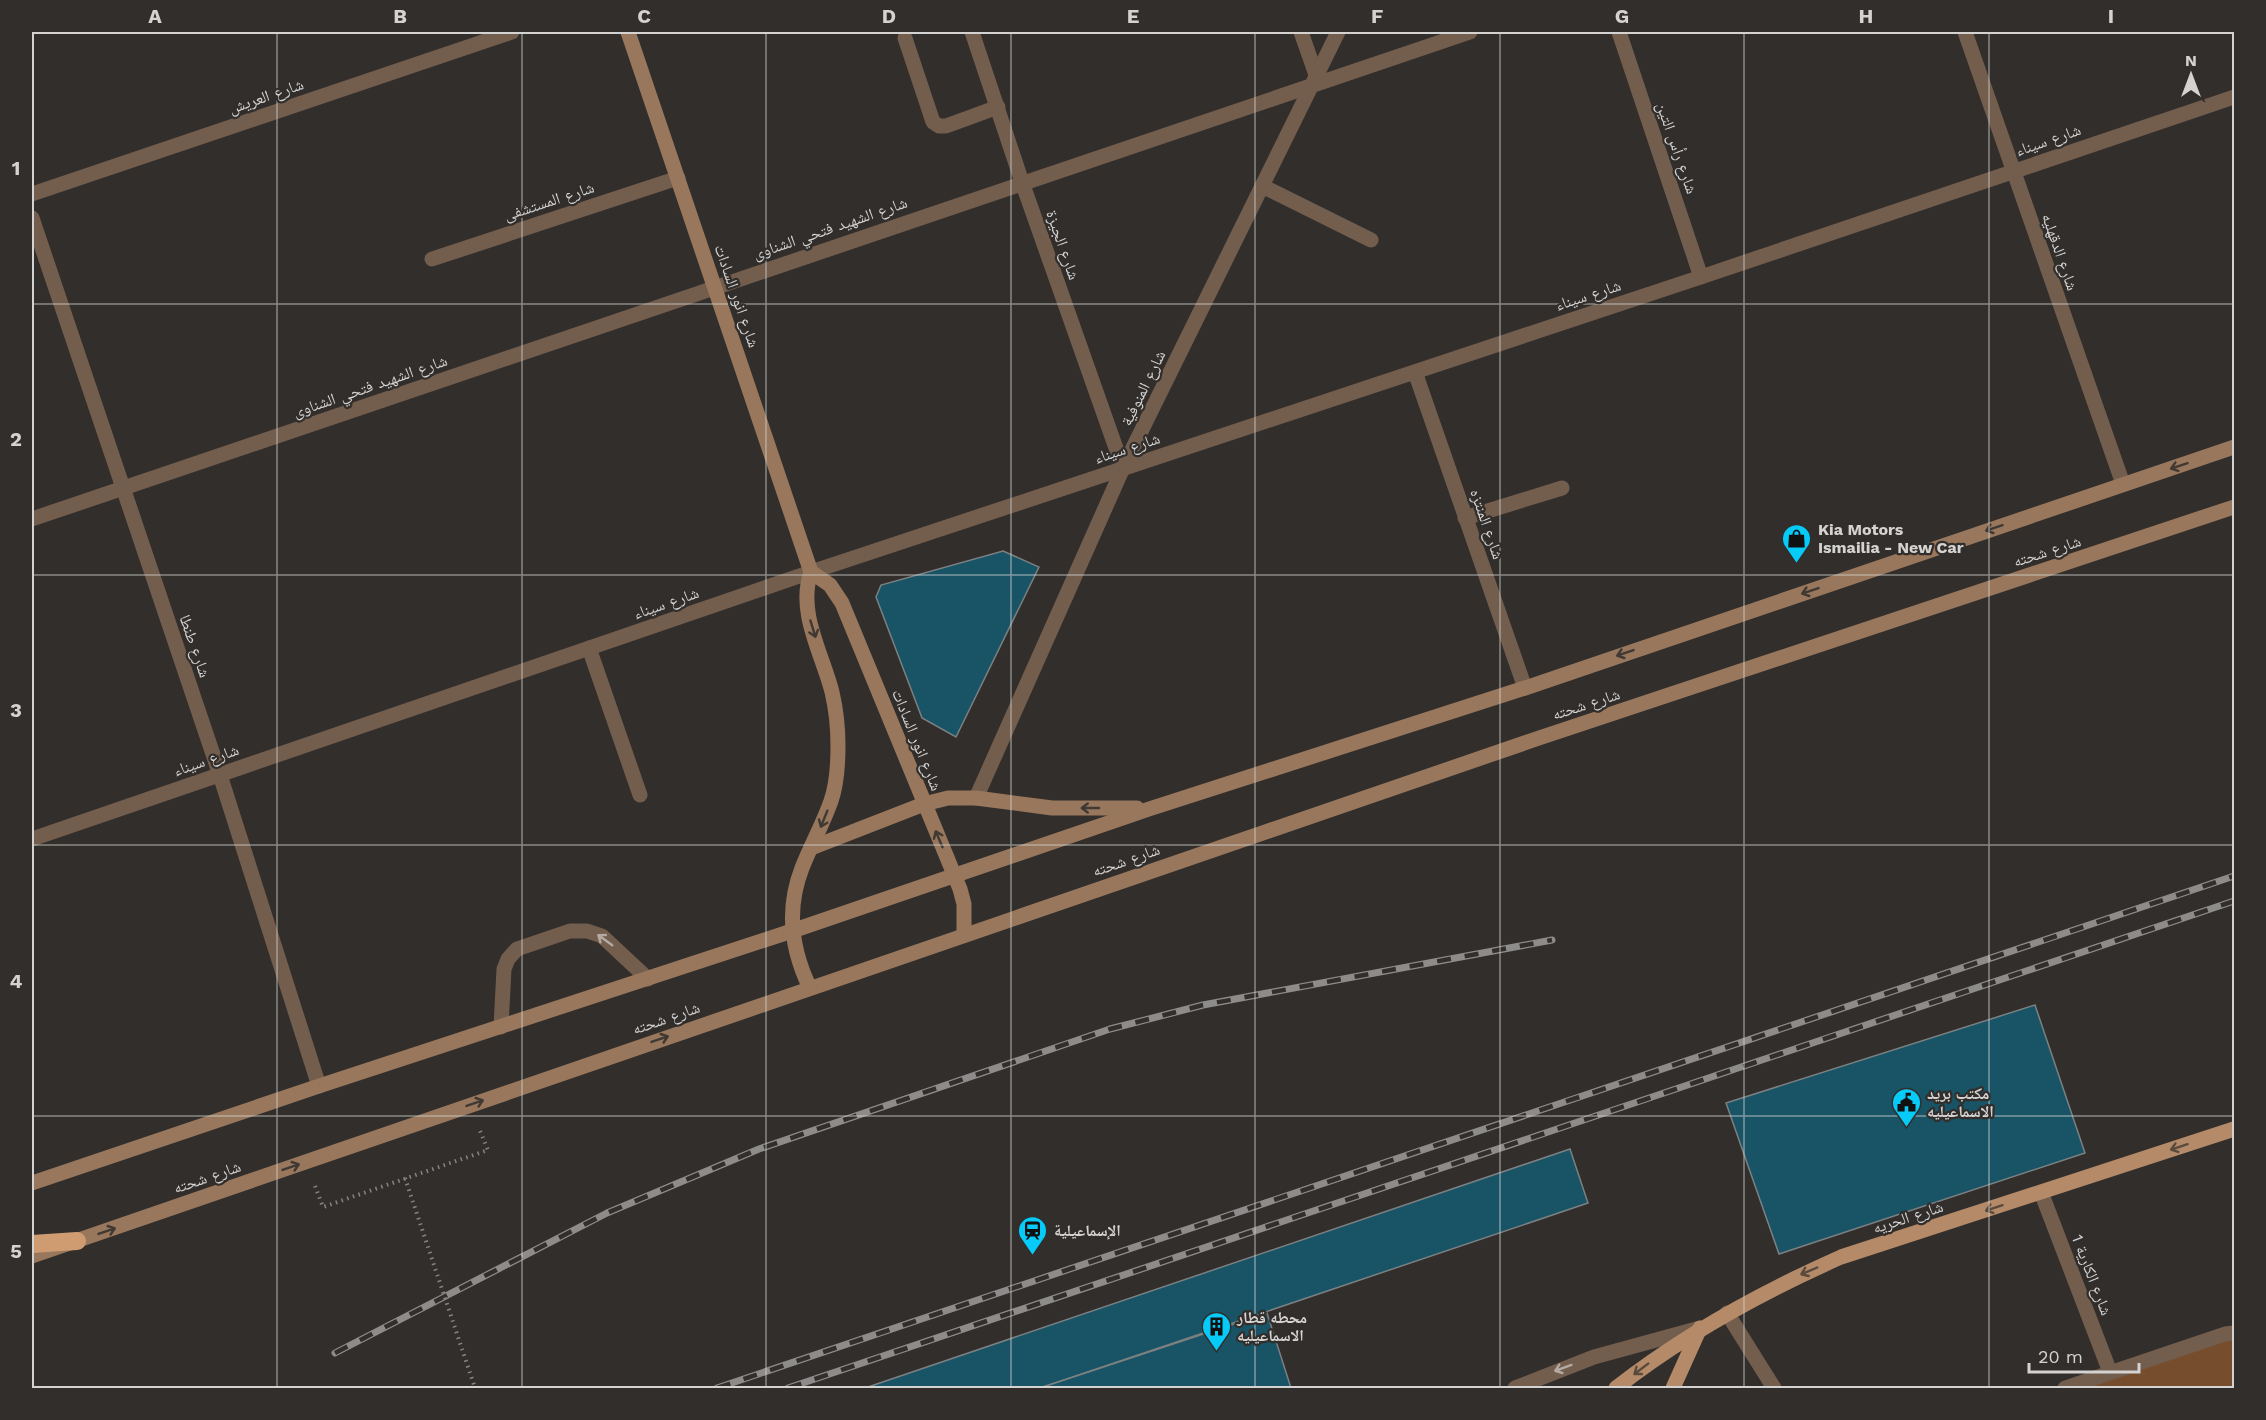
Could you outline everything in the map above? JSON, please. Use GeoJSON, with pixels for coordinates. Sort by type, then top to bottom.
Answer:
{"type":"FeatureCollection","features":[{"type":"Feature","properties":{"kind":"highway"},"geometry":{"type":"LineString","coordinates":[[32,1244],[77,1241]]}},
{"type":"Feature","properties":{"kind":"main road","name":"شارع انور السادات"},"geometry":{"type":"LineString","coordinates":[[628,32],[811,572],[807,604],[832,692],[838,745],[832,798],[795,888],[792,931],[798,961],[810,988]]}},
{"type":"Feature","properties":{"kind":"main road"},"geometry":{"type":"LineString","coordinates":[[32,1183],[792,931],[1149,808],[1525,687],[2235,447]]}},
{"type":"Feature","properties":{"kind":"main road","name":"شارع شحته"},"geometry":{"type":"LineString","coordinates":[[32,1256],[964,934],[1550,735],[2235,507]]}},
{"type":"Feature","properties":{"kind":"main road","name":"شارع انور السادات"},"geometry":{"type":"LineString","coordinates":[[811,572],[830,585],[842,603],[954,874],[963,904],[964,934]]}},
{"type":"Feature","properties":{"kind":"main road"},"geometry":{"type":"LineString","coordinates":[[811,848],[924,804],[948,798],[976,798],[1041,807],[1149,808]]}},
{"type":"Feature","properties":{"kind":"main road","name":"شارع الحريه"},"geometry":{"type":"LineString","coordinates":[[1616,1389],[1700,1328],[1783,1283],[1841,1257],[2235,1129]]}},
{"type":"Feature","properties":{"kind":"main road"},"geometry":{"type":"LineString","coordinates":[[1673,1389],[1700,1328]]}},
{"type":"Feature","properties":{"kind":"street","name":"شارع العريش"},"geometry":{"type":"LineString","coordinates":[[32,194],[512,32]]}},
{"type":"Feature","properties":{"kind":"street","name":"شارع الجيزة"},"geometry":{"type":"LineString","coordinates":[[972,32],[1022,182],[1123,468]]}},
{"type":"Feature","properties":{"kind":"street"},"geometry":{"type":"LineString","coordinates":[[1301,32],[1314,79]]}},
{"type":"Feature","properties":{"kind":"street","name":"شارع المنوفية"},"geometry":{"type":"LineString","coordinates":[[976,798],[1123,468],[1338,32]]}},
{"type":"Feature","properties":{"kind":"street","name":"شارع الشهيد فتحي الشناوى"},"geometry":{"type":"LineString","coordinates":[[32,519],[1022,182],[1314,79],[1470,32]]}},
{"type":"Feature","properties":{"kind":"street","name":"شارع رأس التين"},"geometry":{"type":"LineString","coordinates":[[1619,32],[1701,277]]}},
{"type":"Feature","properties":{"kind":"street","name":"شارع الدقهليه"},"geometry":{"type":"LineString","coordinates":[[1965,32],[2123,484]]}},
{"type":"Feature","properties":{"kind":"street"},"geometry":{"type":"LineString","coordinates":[[905,38],[933,122],[946,126],[998,107]]}},
{"type":"Feature","properties":{"kind":"street","name":"شارع سيناء"},"geometry":{"type":"LineString","coordinates":[[32,839],[811,572],[2235,97]]}},
{"type":"Feature","properties":{"kind":"street","name":"شارع المستشفى"},"geometry":{"type":"LineString","coordinates":[[432,259],[678,178]]}},
{"type":"Feature","properties":{"kind":"street"},"geometry":{"type":"LineString","coordinates":[[1262,186],[1371,240]]}},
{"type":"Feature","properties":{"kind":"street","name":"شارع طنطا"},"geometry":{"type":"LineString","coordinates":[[32,218],[220,775],[319,1086]]}},
{"type":"Feature","properties":{"kind":"street","name":"شارع المنتزه"},"geometry":{"type":"LineString","coordinates":[[1415,372],[1525,687]]}},
{"type":"Feature","properties":{"kind":"street"},"geometry":{"type":"LineString","coordinates":[[1466,518],[1562,488]]}},
{"type":"Feature","properties":{"kind":"street"},"geometry":{"type":"LineString","coordinates":[[589,648],[639,795]]}},
{"type":"Feature","properties":{"kind":"street"},"geometry":{"type":"LineString","coordinates":[[501,1027],[504,969],[508,959],[517,949],[570,931],[587,931],[602,936],[648,979]]}},
{"type":"Feature","properties":{"kind":"street","name":"شارع الكارية 1"},"geometry":{"type":"LineString","coordinates":[[2041,1192],[2110,1372]]}},
{"type":"Feature","properties":{"kind":"street"},"geometry":{"type":"LineString","coordinates":[[1727,1313],[1774,1389]]}},
{"type":"Feature","properties":{"kind":"street"},"geometry":{"type":"LineString","coordinates":[[1515,1389],[1557,1370],[1594,1357],[1700,1328]]}},
{"type":"Feature","properties":{"kind":"street"},"geometry":{"type":"LineString","coordinates":[[2065,1389],[2225,1334],[2235,1333]]}},
{"type":"Feature","properties":{"kind":"path"},"geometry":{"type":"LineString","coordinates":[[323,1207],[488,1150]]}},
{"type":"Feature","properties":{"kind":"path"},"geometry":{"type":"LineString","coordinates":[[405,1178],[475,1389]]}},
{"type":"Feature","properties":{"kind":"shaded area"},"geometry":{"type":"Polygon","coordinates":[[[2234,1333],[2234,1388],[2065,1388],[2234,1333]]]}},
{"type":"Feature","properties":{"kind":"building"},"geometry":{"type":"Polygon","coordinates":[[[1003,551],[1039,567],[956,737],[922,718],[876,597],[881,585],[1003,551]]]}},
{"type":"Feature","properties":{"kind":"building","name":"مكتب بريد الاسماعيليه"},"geometry":{"type":"Polygon","coordinates":[[[2035,1005],[2085,1153],[1779,1254],[1726,1103],[2035,1005]]]}},
{"type":"Feature","properties":{"kind":"building"},"geometry":{"type":"Polygon","coordinates":[[[1570,1149],[1588,1203],[1040,1388],[865,1388],[1570,1149]]]}},
{"type":"Feature","properties":{"kind":"building","name":"محطه قطار الاسماعيليه"},"geometry":{"type":"Polygon","coordinates":[[[1267,1313],[1291,1388],[1040,1388],[1267,1313]]]}},
{"type":"Feature","properties":{"kind":"railway"},"geometry":{"type":"LineString","coordinates":[[717,1388],[2234,876]]}},
{"type":"Feature","properties":{"kind":"railway"},"geometry":{"type":"LineString","coordinates":[[788,1388],[2234,901]]}},
{"type":"Feature","properties":{"kind":"railway"},"geometry":{"type":"LineString","coordinates":[[335,1353],[607,1213],[759,1149],[1110,1029],[1203,1005],[1552,940]]}},
{"type":"Feature","properties":{"kind":"place","name":"Kia Motors Ismailia - New Car"},"geometry":{"type":"Point","coordinates":[1797,564]}},
{"type":"Feature","properties":{"kind":"place","name":"مكتب بريد الاسماعيليه"},"geometry":{"type":"Point","coordinates":[1906,1128]}},
{"type":"Feature","properties":{"kind":"place","name":"الإسماعيلية"},"geometry":{"type":"Point","coordinates":[1033,1256]}},
{"type":"Feature","properties":{"kind":"place","name":"محطه قطار الاسماعيليه"},"geometry":{"type":"Point","coordinates":[1216,1352]}}]}
